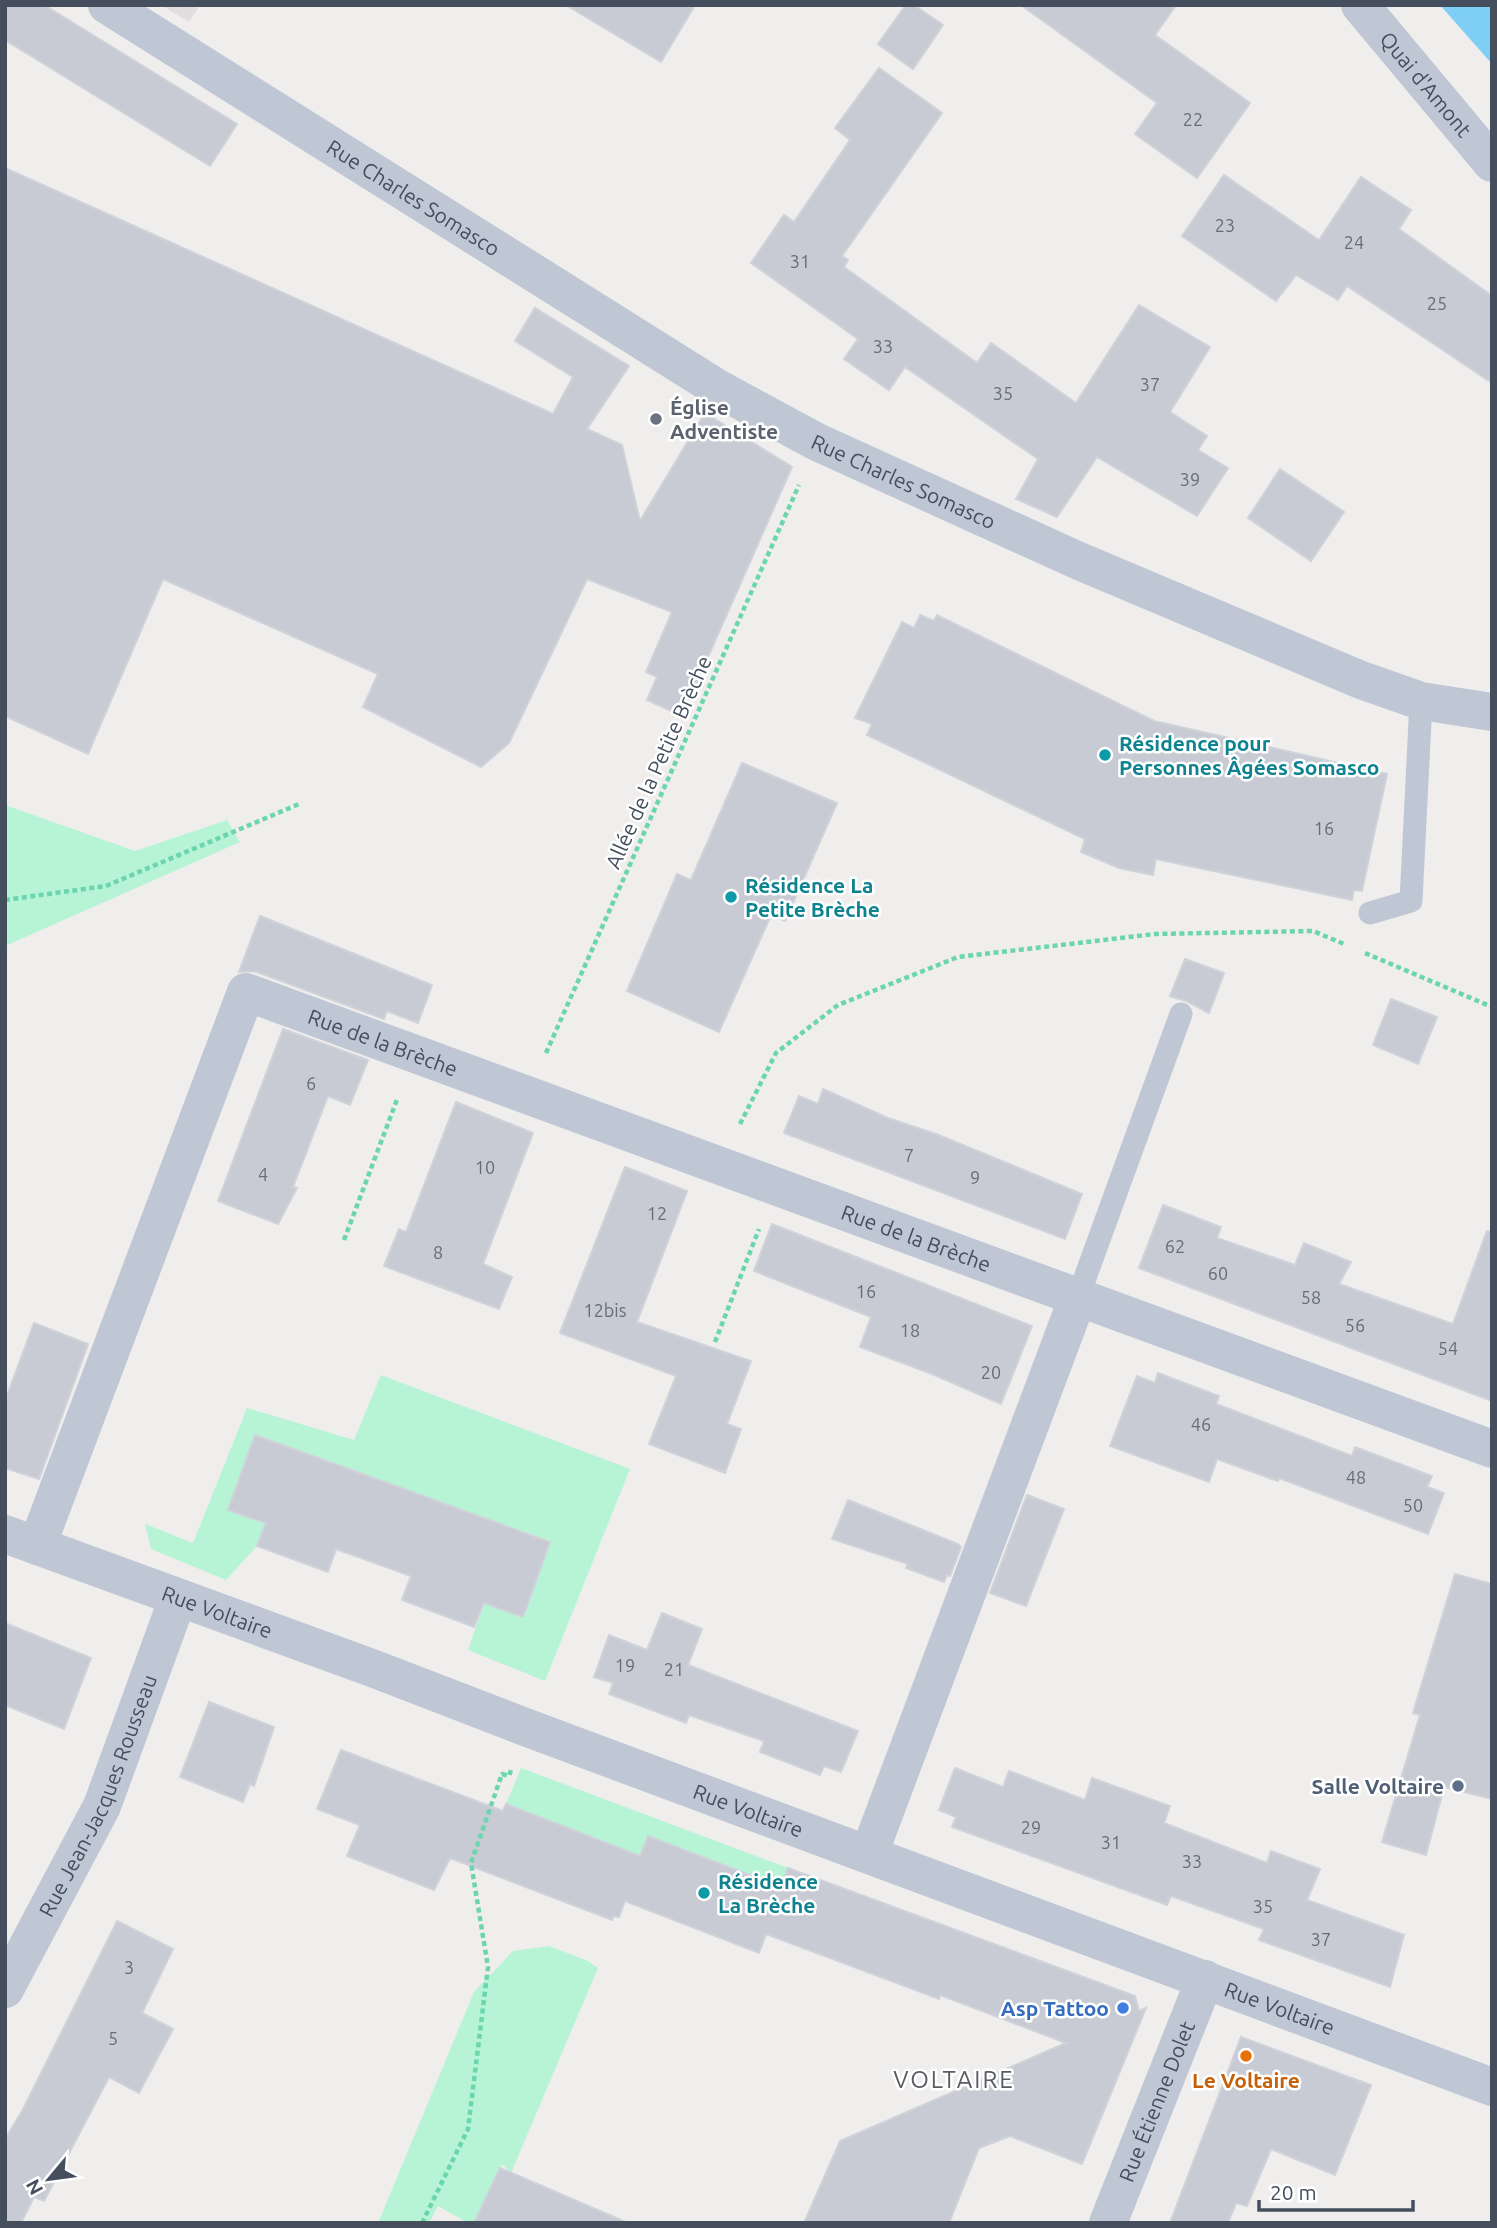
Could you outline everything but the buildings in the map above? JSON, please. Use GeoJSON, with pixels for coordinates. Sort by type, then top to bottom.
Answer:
{"type":"FeatureCollection","features":[{"type":"Feature","properties":{"kind":"street","name":"Rue Charles Somasco"},"geometry":{"type":"LineString","coordinates":[[107,5],[719,389],[817,442],[1079,561],[1361,680],[1421,702],[1492,712]]}},
{"type":"Feature","properties":{"kind":"street","name":"Quai d'Amont"},"geometry":{"type":"LineString","coordinates":[[1360,5],[1492,163]]}},
{"type":"Feature","properties":{"kind":"street","name":"Rue de la Brèche"},"geometry":{"type":"LineString","coordinates":[[21,1540],[246,992],[1492,1449]]}},
{"type":"Feature","properties":{"kind":"street"},"geometry":{"type":"LineString","coordinates":[[869,1854],[1078,1297]]}},
{"type":"Feature","properties":{"kind":"street","name":"Rue Voltaire"},"geometry":{"type":"LineString","coordinates":[[21,1540],[372,1668],[1492,2087]]}},
{"type":"Feature","properties":{"kind":"street","name":"Rue Jean-Jacques Rousseau"},"geometry":{"type":"LineString","coordinates":[[5,1989],[102,1806],[178,1598]]}},
{"type":"Feature","properties":{"kind":"street","name":"Rue Étienne Dolet"},"geometry":{"type":"LineString","coordinates":[[1108,2223],[1205,1979]]}},
{"type":"Feature","properties":{"kind":"lane"},"geometry":{"type":"LineString","coordinates":[[1370,913],[1411,901],[1421,702]]}},
{"type":"Feature","properties":{"kind":"lane"},"geometry":{"type":"LineString","coordinates":[[1078,1297],[1181,1014]]}},
{"type":"Feature","properties":{"kind":"path","name":"Allée de la Petite Brèche"},"geometry":{"type":"LineString","coordinates":[[527,1095],[817,442]]}},
{"type":"Feature","properties":{"kind":"path"},"geometry":{"type":"LineString","coordinates":[[5,900],[106,886],[299,804]]}},
{"type":"Feature","properties":{"kind":"path"},"geometry":{"type":"LineString","coordinates":[[720,1166],[776,1053],[838,1005],[958,957],[1155,934],[1313,931],[1352,947]]}},
{"type":"Feature","properties":{"kind":"path"},"geometry":{"type":"LineString","coordinates":[[1364,952],[1492,1007]]}},
{"type":"Feature","properties":{"kind":"path"},"geometry":{"type":"LineString","coordinates":[[344,1240],[415,1054]]}},
{"type":"Feature","properties":{"kind":"path"},"geometry":{"type":"LineString","coordinates":[[715,1342],[776,1186]]}},
{"type":"Feature","properties":{"kind":"path"},"geometry":{"type":"LineString","coordinates":[[422,2223],[468,2129],[488,1967],[471,1863],[502,1774],[509,1776],[525,1727]]}},
{"type":"Feature","properties":{"kind":"shaded area"},"geometry":{"type":"Polygon","coordinates":[[[161,5],[200,5],[189,22],[161,5]]]}},
{"type":"Feature","properties":{"kind":"green space"},"geometry":{"type":"Polygon","coordinates":[[[5,805],[135,851],[227,820],[240,842],[5,946],[5,805]]]}},
{"type":"Feature","properties":{"kind":"green space"},"geometry":{"type":"Polygon","coordinates":[[[381,1375],[630,1469],[545,1681],[468,1650],[484,1603],[523,1616],[550,1541],[255,1435],[228,1510],[266,1523],[257,1546],[226,1580],[151,1549],[145,1524],[193,1543],[247,1408],[354,1440],[381,1375]]]}},
{"type":"Feature","properties":{"kind":"green space"},"geometry":{"type":"Polygon","coordinates":[[[521,1768],[788,1868],[781,1887],[648,1837],[640,1856],[506,1804],[521,1768]]]}},
{"type":"Feature","properties":{"kind":"green space"},"geometry":{"type":"Polygon","coordinates":[[[549,1946],[588,1961],[598,1968],[511,2173],[502,2164],[475,2223],[468,2223],[438,2206],[429,2223],[378,2223],[474,1992],[513,1951],[549,1946]]]}},
{"type":"Feature","properties":{"kind":"water"},"geometry":{"type":"Polygon","coordinates":[[[1440,5],[1492,5],[1492,64],[1440,5]]]}},
{"type":"Feature","properties":{"kind":"place","name":"Église Adventiste"},"geometry":{"type":"Point","coordinates":[656,419]}},
{"type":"Feature","properties":{"kind":"place","name":"Résidence pour Personnes Âgées Somasco"},"geometry":{"type":"Point","coordinates":[1105,755]}},
{"type":"Feature","properties":{"kind":"place","name":"Résidence La Petite Brèche"},"geometry":{"type":"Point","coordinates":[731,897]}},
{"type":"Feature","properties":{"kind":"place","name":"Salle Voltaire"},"geometry":{"type":"Point","coordinates":[1458,1786]}},
{"type":"Feature","properties":{"kind":"place","name":"Résidence La Brèche"},"geometry":{"type":"Point","coordinates":[704,1893]}},
{"type":"Feature","properties":{"kind":"place","name":"Asp Tattoo"},"geometry":{"type":"Point","coordinates":[1123,2008]}},
{"type":"Feature","properties":{"kind":"place","name":"Le Voltaire"},"geometry":{"type":"Point","coordinates":[1246,2056]}},
{"type":"Feature","properties":{"kind":"district","name":"VOLTAIRE"},"geometry":{"type":"Point","coordinates":[954,2079]}}]}
